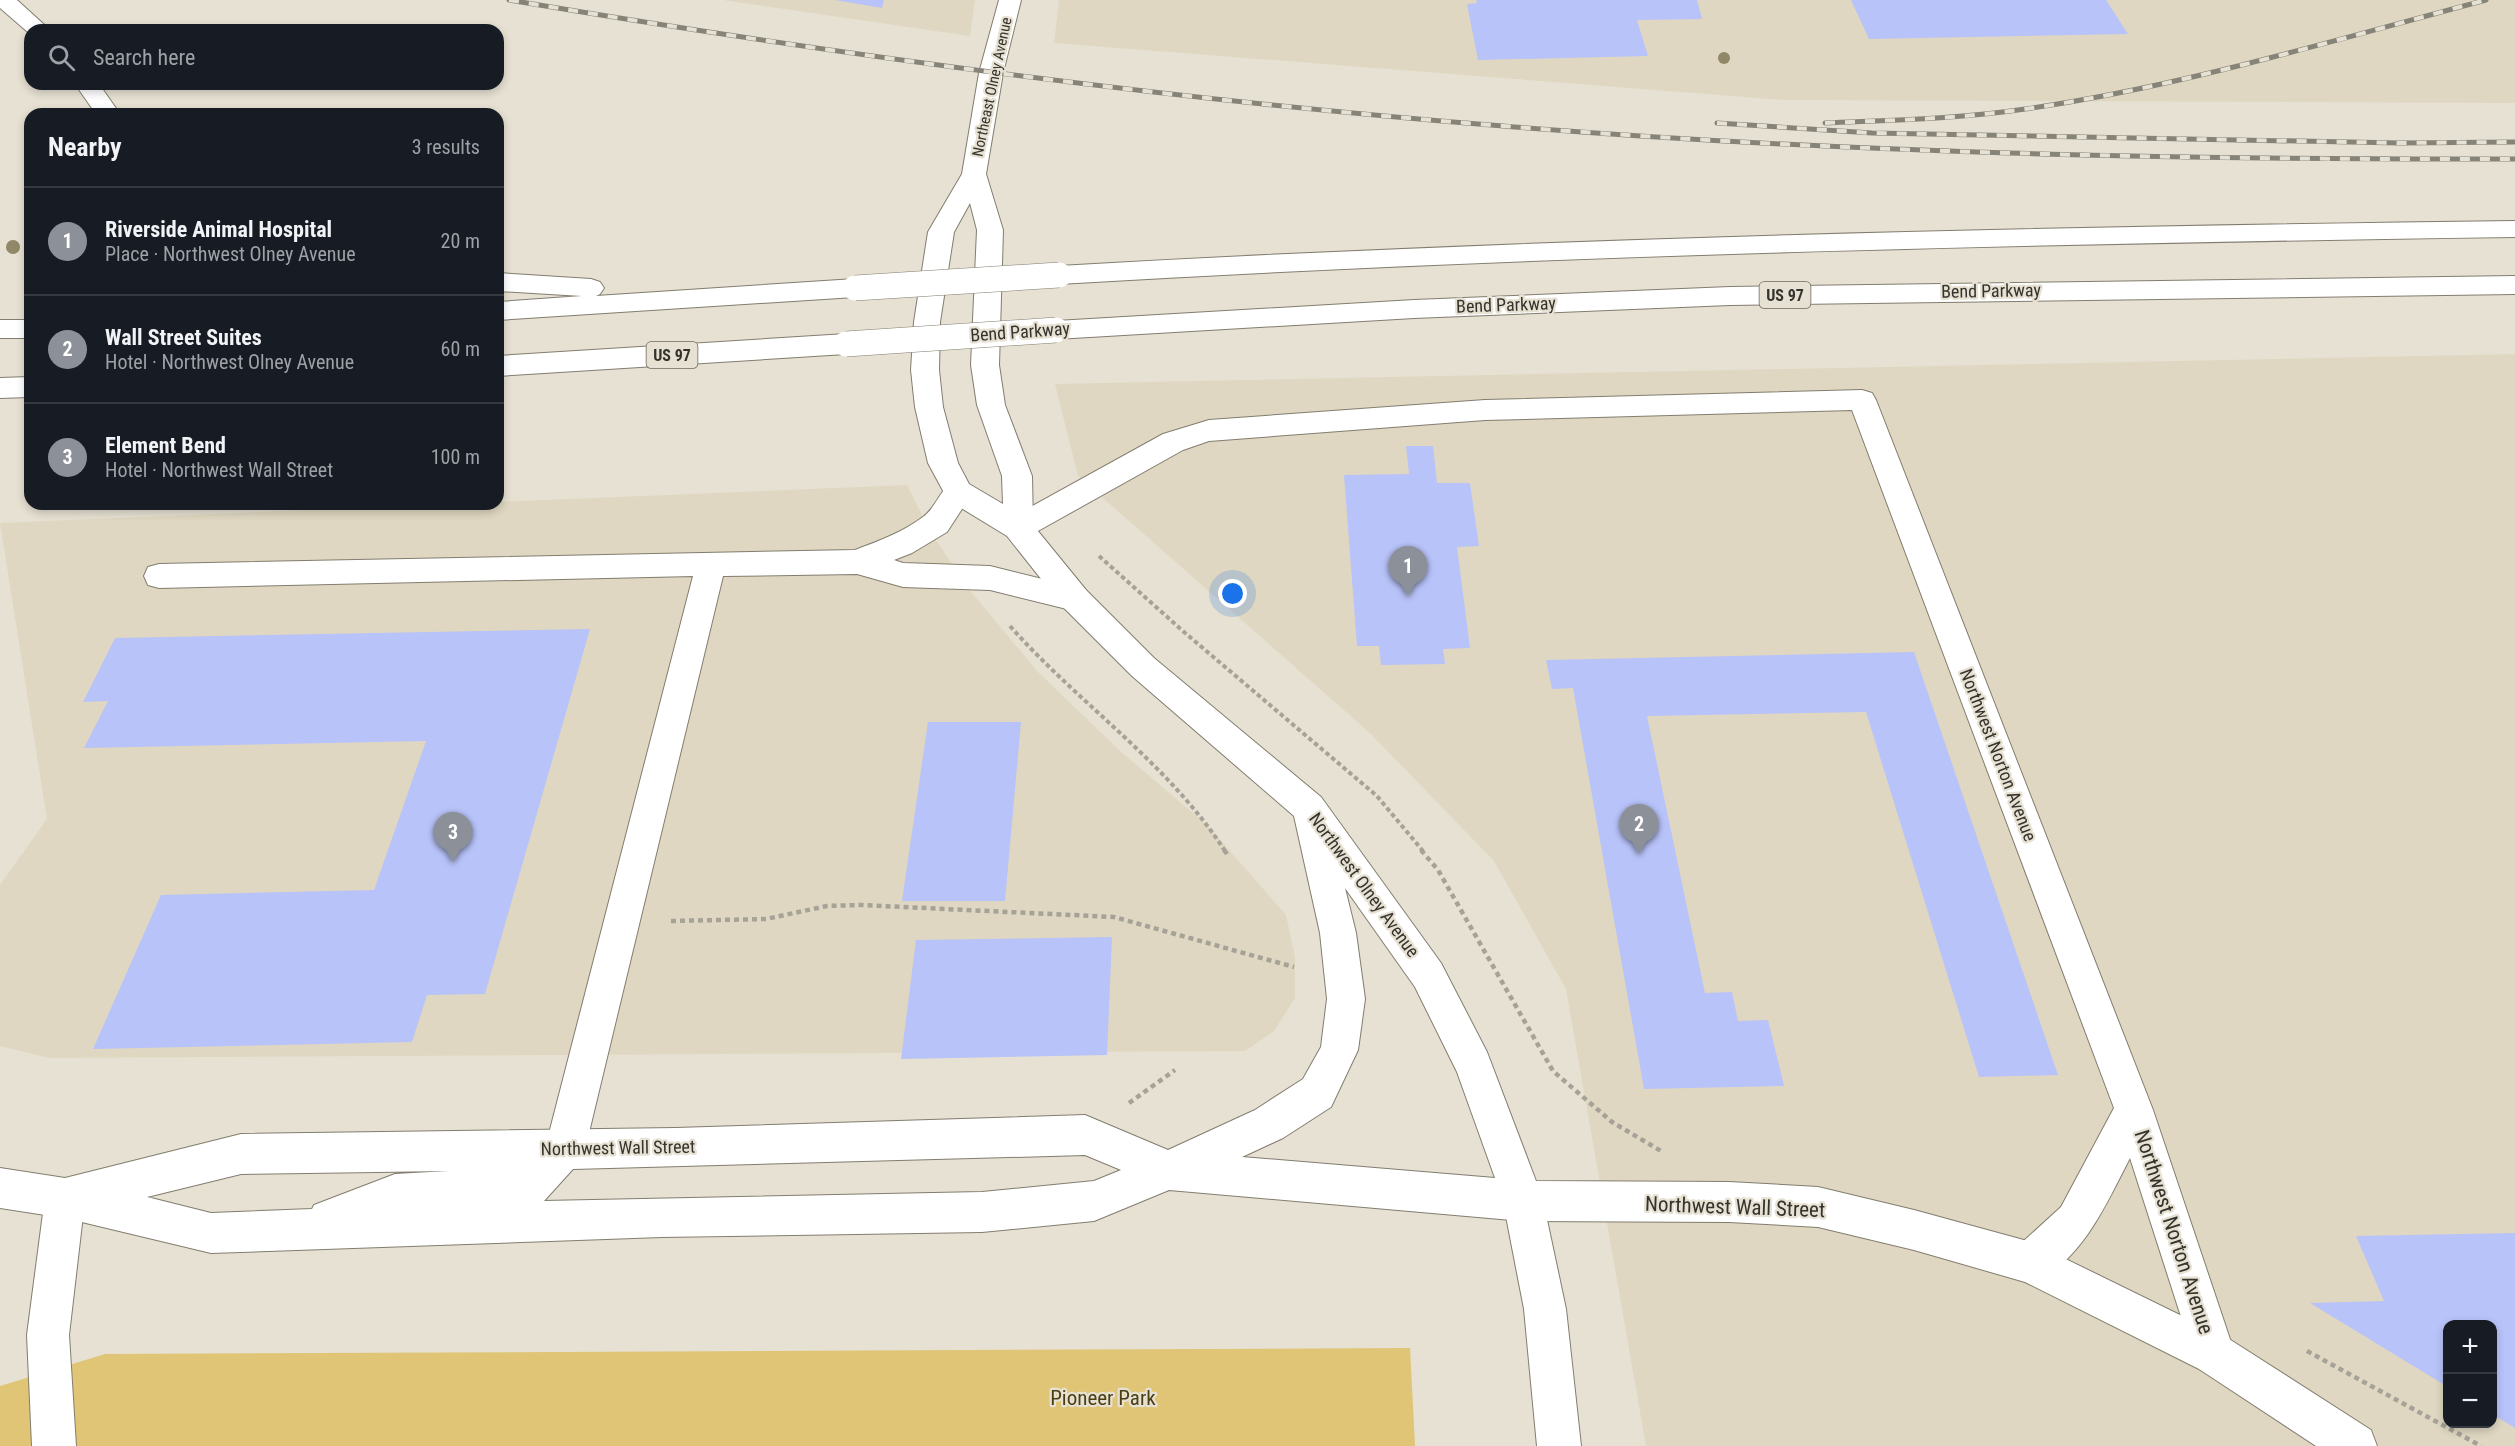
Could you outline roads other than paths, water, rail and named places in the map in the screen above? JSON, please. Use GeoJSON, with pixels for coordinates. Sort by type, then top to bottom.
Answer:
{"type":"FeatureCollection","features":[{"type":"Feature","properties":{"kind":"main road"},"geometry":{"type":"LineString","coordinates":[[4,0],[32,24]]}},
{"type":"Feature","properties":{"kind":"main road","name":"Northeast Olney Avenue"},"geometry":{"type":"LineString","coordinates":[[957,492],[943,463],[929,407],[925,370],[927,322],[941,232],[974,174],[991,73],[1010,0]]}},
{"type":"Feature","properties":{"kind":"main road"},"geometry":{"type":"LineString","coordinates":[[91,90],[104,108]]}},
{"type":"Feature","properties":{"kind":"main road","name":"Northeast Olney Avenue"},"geometry":{"type":"LineString","coordinates":[[974,174],[990,231],[985,365],[990,395],[1017,476],[1018,528]]}},
{"type":"Feature","properties":{"kind":"main road"},"geometry":{"type":"LineString","coordinates":[[504,311],[1059,275],[1541,249],[1926,238],[2515,228]]}},
{"type":"Feature","properties":{"kind":"main road"},"geometry":{"type":"LineString","coordinates":[[504,282],[728,297]]}},
{"type":"Feature","properties":{"kind":"main road","name":"Bend Parkway"},"geometry":{"type":"LineString","coordinates":[[504,366],[1414,309],[1730,296],[2515,285]]}},
{"type":"Feature","properties":{"kind":"main road"},"geometry":{"type":"LineString","coordinates":[[0,329],[24,329]]}},
{"type":"Feature","properties":{"kind":"main road"},"geometry":{"type":"LineString","coordinates":[[0,388],[24,387]]}},
{"type":"Feature","properties":{"kind":"main road","name":"Northwest Norton Avenue"},"geometry":{"type":"LineString","coordinates":[[1018,528],[1173,442],[1209,431],[1485,410],[1862,400],[2134,1110],[2214,1354]]}},
{"type":"Feature","properties":{"kind":"main road"},"geometry":{"type":"LineString","coordinates":[[857,562],[901,545],[936,524],[957,492]]}},
{"type":"Feature","properties":{"kind":"main road","name":"Northwest Olney Avenue"},"geometry":{"type":"LineString","coordinates":[[957,492],[1018,528],[1075,599],[1143,668],[1309,808],[1428,975],[1474,1065],[1523,1201],[1545,1309],[1559,1446]]}},
{"type":"Feature","properties":{"kind":"main road"},"geometry":{"type":"LineString","coordinates":[[159,576],[857,562],[903,575],[990,578],[1075,599]]}},
{"type":"Feature","properties":{"kind":"main road"},"geometry":{"type":"LineString","coordinates":[[301,1229],[395,1194],[532,1186],[565,1149],[711,564]]}},
{"type":"Feature","properties":{"kind":"main road"},"geometry":{"type":"LineString","coordinates":[[1169,1170],[1269,1124],[1317,1093],[1340,1050],[1346,999],[1338,933],[1309,808]]}},
{"type":"Feature","properties":{"kind":"main road","name":"Northwest Norton Avenue"},"geometry":{"type":"LineString","coordinates":[[2031,1263],[2075,1221],[2134,1110]]}},
{"type":"Feature","properties":{"kind":"main road","name":"Northwest Wall Street"},"geometry":{"type":"LineString","coordinates":[[65,1198],[241,1154],[676,1148],[1085,1134],[1169,1170],[1523,1201],[1729,1202],[1818,1207],[1914,1230],[2031,1263],[2214,1354],[2355,1446]]}},
{"type":"Feature","properties":{"kind":"main road","name":"Northwest Wall Street"},"geometry":{"type":"LineString","coordinates":[[0,1188],[65,1198],[212,1233],[662,1217],[982,1212],[1094,1201],[1169,1170]]}},
{"type":"Feature","properties":{"kind":"main road"},"geometry":{"type":"LineString","coordinates":[[54,1446],[48,1335],[65,1198]]}},
{"type":"Feature","properties":{"kind":"railway"},"geometry":{"type":"LineString","coordinates":[[509,0],[757,39],[1005,74],[1254,103],[1503,126],[1882,149],[2135,156],[2515,159]]}},
{"type":"Feature","properties":{"kind":"railway"},"geometry":{"type":"LineString","coordinates":[[1825,123],[1975,115],[2083,100],[2257,61],[2486,0]]}},
{"type":"Feature","properties":{"kind":"railway"},"geometry":{"type":"LineString","coordinates":[[1717,123],[1872,133],[2400,143],[2515,142]]}},
{"type":"Feature","properties":{"kind":"place","name":"Riverside Animal Hospital"},"geometry":{"type":"Point","coordinates":[1408,596]}},
{"type":"Feature","properties":{"kind":"place","name":"Wall Street Suites"},"geometry":{"type":"Point","coordinates":[1639,854]}},
{"type":"Feature","properties":{"kind":"place","name":"Element Bend"},"geometry":{"type":"Point","coordinates":[453,862]}},
{"type":"Feature","properties":{"kind":"park label","name":"Pioneer Park"},"geometry":{"type":"Point","coordinates":[1103,1398]}}]}
